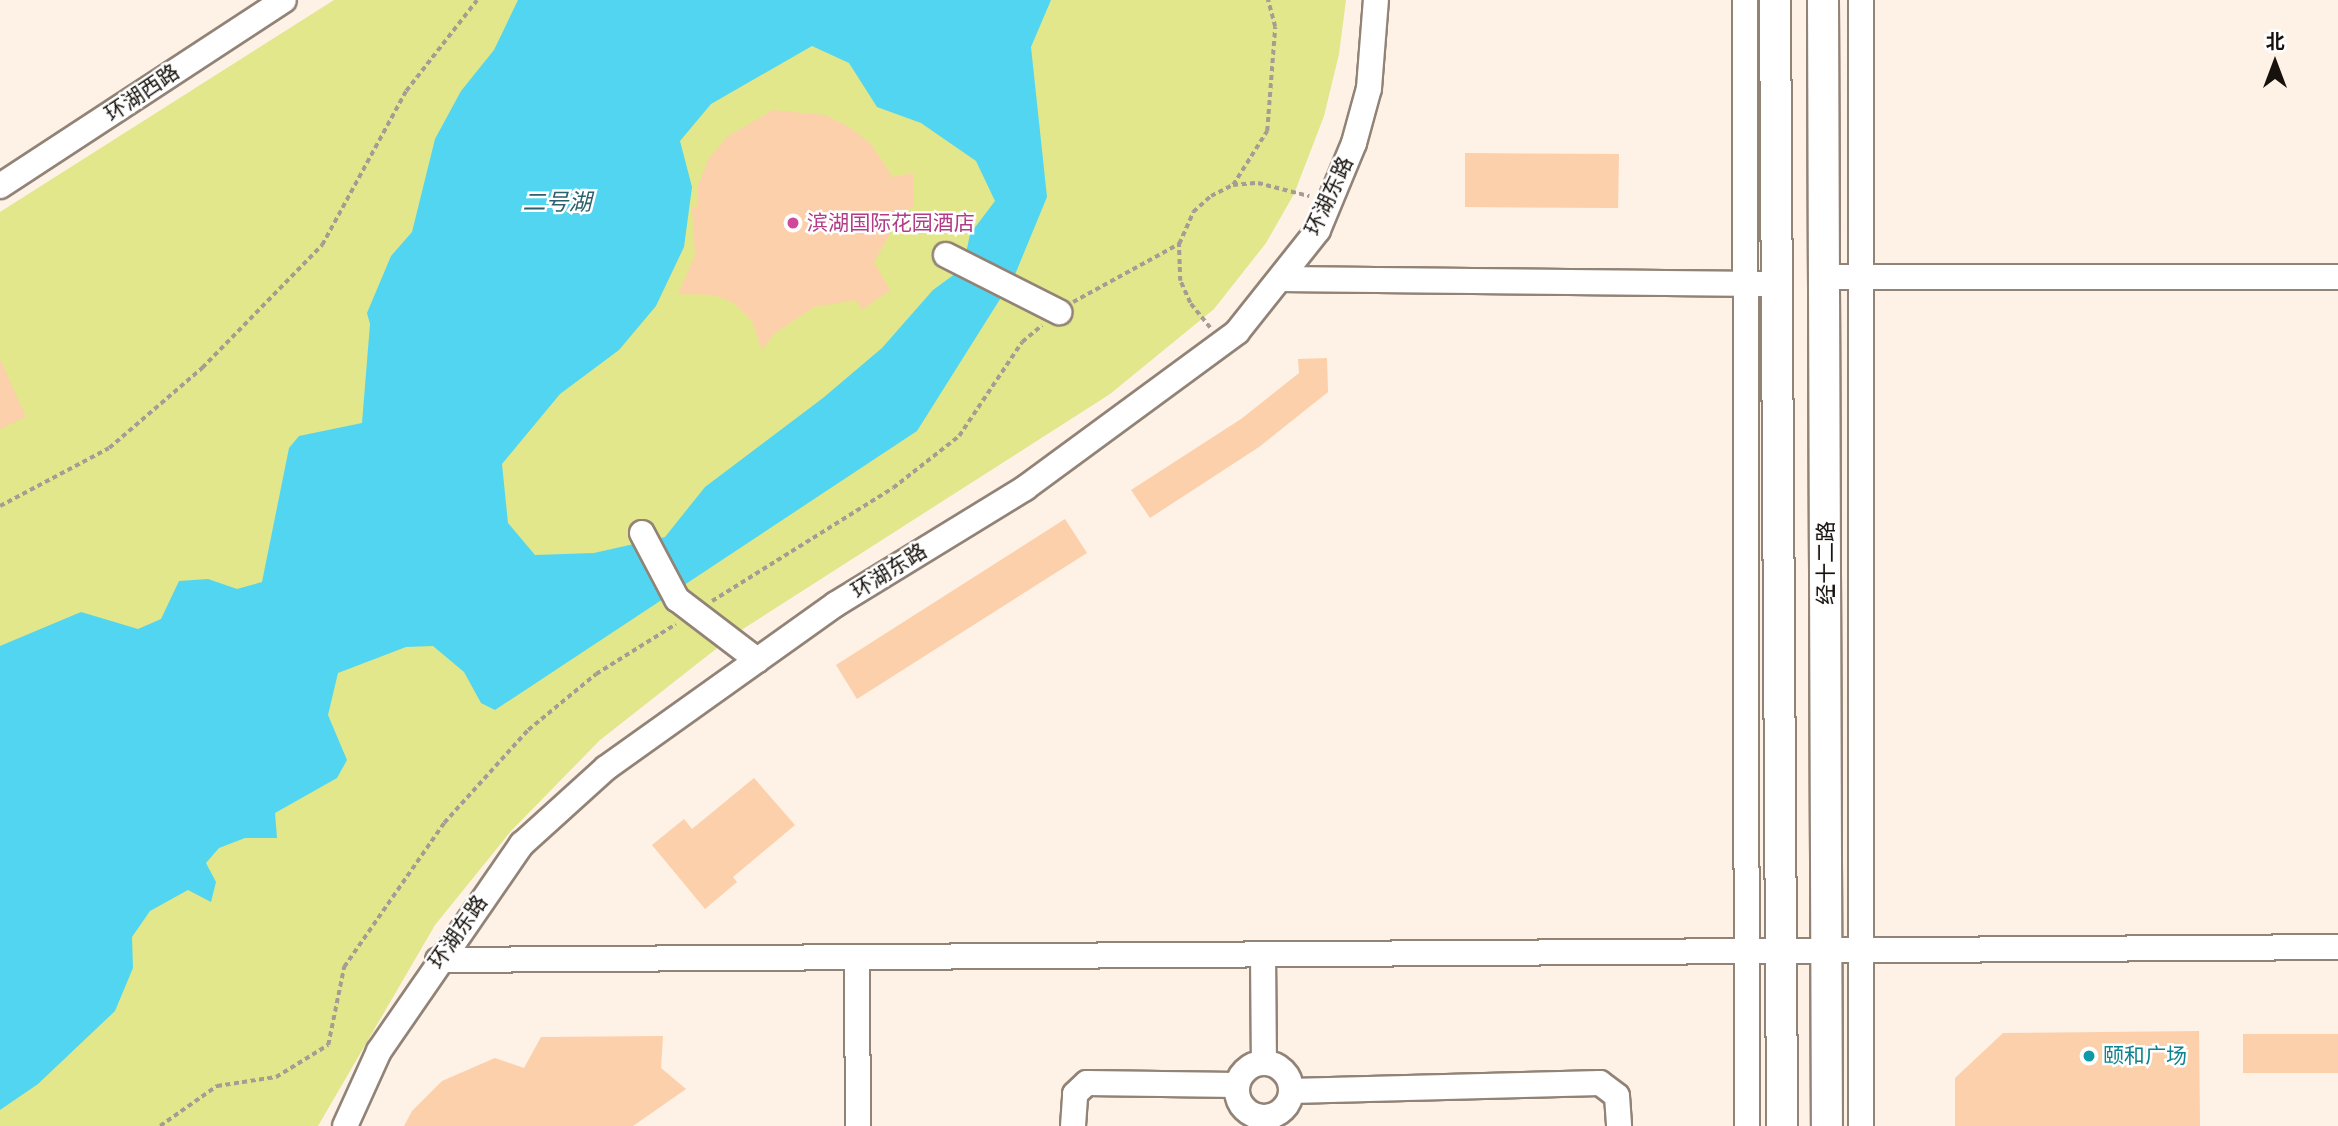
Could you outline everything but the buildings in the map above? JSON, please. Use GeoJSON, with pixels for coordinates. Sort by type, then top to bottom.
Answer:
{"type":"FeatureCollection","features":[{"type":"Feature","properties":{"kind":"main road"},"geometry":{"type":"LineString","coordinates":[[1775,0],[1782,1126]]}},
{"type":"Feature","properties":{"kind":"main road","name":"经十二路"},"geometry":{"type":"LineString","coordinates":[[1823,0],[1827,1126]]}},
{"type":"Feature","properties":{"kind":"street","name":"环湖西路"},"geometry":{"type":"LineString","coordinates":[[0,186],[284,0]]}},
{"type":"Feature","properties":{"kind":"street","name":"环湖东路"},"geometry":{"type":"LineString","coordinates":[[345,1126],[379,1051],[438,960],[522,844],[606,768],[836,604],[1026,488],[1222,343],[1280,279],[1318,230],[1354,143],[1369,88],[1376,0]]}},
{"type":"Feature","properties":{"kind":"street"},"geometry":{"type":"LineString","coordinates":[[1745,0],[1747,1126]]}},
{"type":"Feature","properties":{"kind":"street"},"geometry":{"type":"LineString","coordinates":[[1861,0],[1861,1126]]}},
{"type":"Feature","properties":{"kind":"street"},"geometry":{"type":"LineString","coordinates":[[946,255],[1059,312]]}},
{"type":"Feature","properties":{"kind":"street"},"geometry":{"type":"LineString","coordinates":[[1825,277],[2338,277]]}},
{"type":"Feature","properties":{"kind":"street"},"geometry":{"type":"LineString","coordinates":[[1280,279],[1777,284]]}},
{"type":"Feature","properties":{"kind":"street"},"geometry":{"type":"LineString","coordinates":[[642,533],[684,606],[757,660]]}},
{"type":"Feature","properties":{"kind":"street"},"geometry":{"type":"LineString","coordinates":[[438,960],[2338,947]]}},
{"type":"Feature","properties":{"kind":"street"},"geometry":{"type":"LineString","coordinates":[[1264,954],[1264,1063]]}},
{"type":"Feature","properties":{"kind":"street"},"geometry":{"type":"LineString","coordinates":[[857,957],[858,1126]]}},
{"type":"Feature","properties":{"kind":"street"},"geometry":{"type":"LineString","coordinates":[[1264,1063],[1286,1074],[1292,1091],[1286,1107],[1264,1122],[1241,1106],[1237,1085],[1248,1068],[1264,1063]]}},
{"type":"Feature","properties":{"kind":"street"},"geometry":{"type":"LineString","coordinates":[[1073,1126],[1075,1094],[1087,1083],[1237,1085]]}},
{"type":"Feature","properties":{"kind":"street"},"geometry":{"type":"LineString","coordinates":[[1292,1091],[1600,1083],[1617,1096],[1619,1126]]}},
{"type":"Feature","properties":{"kind":"path"},"geometry":{"type":"LineString","coordinates":[[0,506],[109,448],[202,368],[322,245],[406,91],[477,0]]}},
{"type":"Feature","properties":{"kind":"path"},"geometry":{"type":"LineString","coordinates":[[1233,186],[1267,131],[1275,27],[1268,0]]}},
{"type":"Feature","properties":{"kind":"path"},"geometry":{"type":"LineString","coordinates":[[1222,343],[1190,303],[1180,281],[1179,244],[1194,212],[1211,196],[1233,186],[1258,183],[1329,202]]}},
{"type":"Feature","properties":{"kind":"path"},"geometry":{"type":"LineString","coordinates":[[160,1126],[217,1086],[276,1077],[328,1045],[344,967],[444,823],[528,730],[684,606],[893,488],[959,436],[1022,342],[1059,312],[1179,244]]}},
{"type":"Feature","properties":{"kind":"green space"},"geometry":{"type":"Polygon","coordinates":[[[334,0],[1346,0],[1339,54],[1324,116],[1294,194],[1266,243],[1214,309],[1110,394],[735,634],[600,740],[511,831],[435,925],[318,1126],[0,1126],[0,212],[334,0]]]}},
{"type":"Feature","properties":{"kind":"water","name":"二号湖"},"geometry":{"type":"Polygon","coordinates":[[[518,0],[1051,0],[1031,47],[1047,197],[1014,277],[917,431],[495,710],[481,703],[464,672],[433,646],[406,647],[338,673],[328,715],[347,760],[337,778],[275,813],[277,838],[245,838],[219,848],[206,863],[216,882],[211,902],[188,890],[150,911],[132,937],[133,968],[115,1011],[38,1084],[0,1110],[0,646],[81,612],[138,629],[161,619],[179,581],[208,579],[237,589],[262,582],[289,448],[299,436],[362,423],[370,324],[367,313],[391,256],[412,232],[435,139],[461,91],[494,50],[518,0]],[[812,46],[711,104],[680,141],[692,187],[684,247],[656,306],[619,350],[560,394],[502,464],[508,523],[535,555],[594,553],[665,537],[705,487],[823,398],[882,348],[933,290],[963,268],[970,234],[995,201],[976,161],[921,123],[877,107],[849,63],[812,46]]]}},
{"type":"Feature","properties":{"kind":"place","name":"滨湖国际花园酒店"},"geometry":{"type":"Point","coordinates":[793,223]}},
{"type":"Feature","properties":{"kind":"place","name":"颐和广场"},"geometry":{"type":"Point","coordinates":[2089,1056]}}]}
